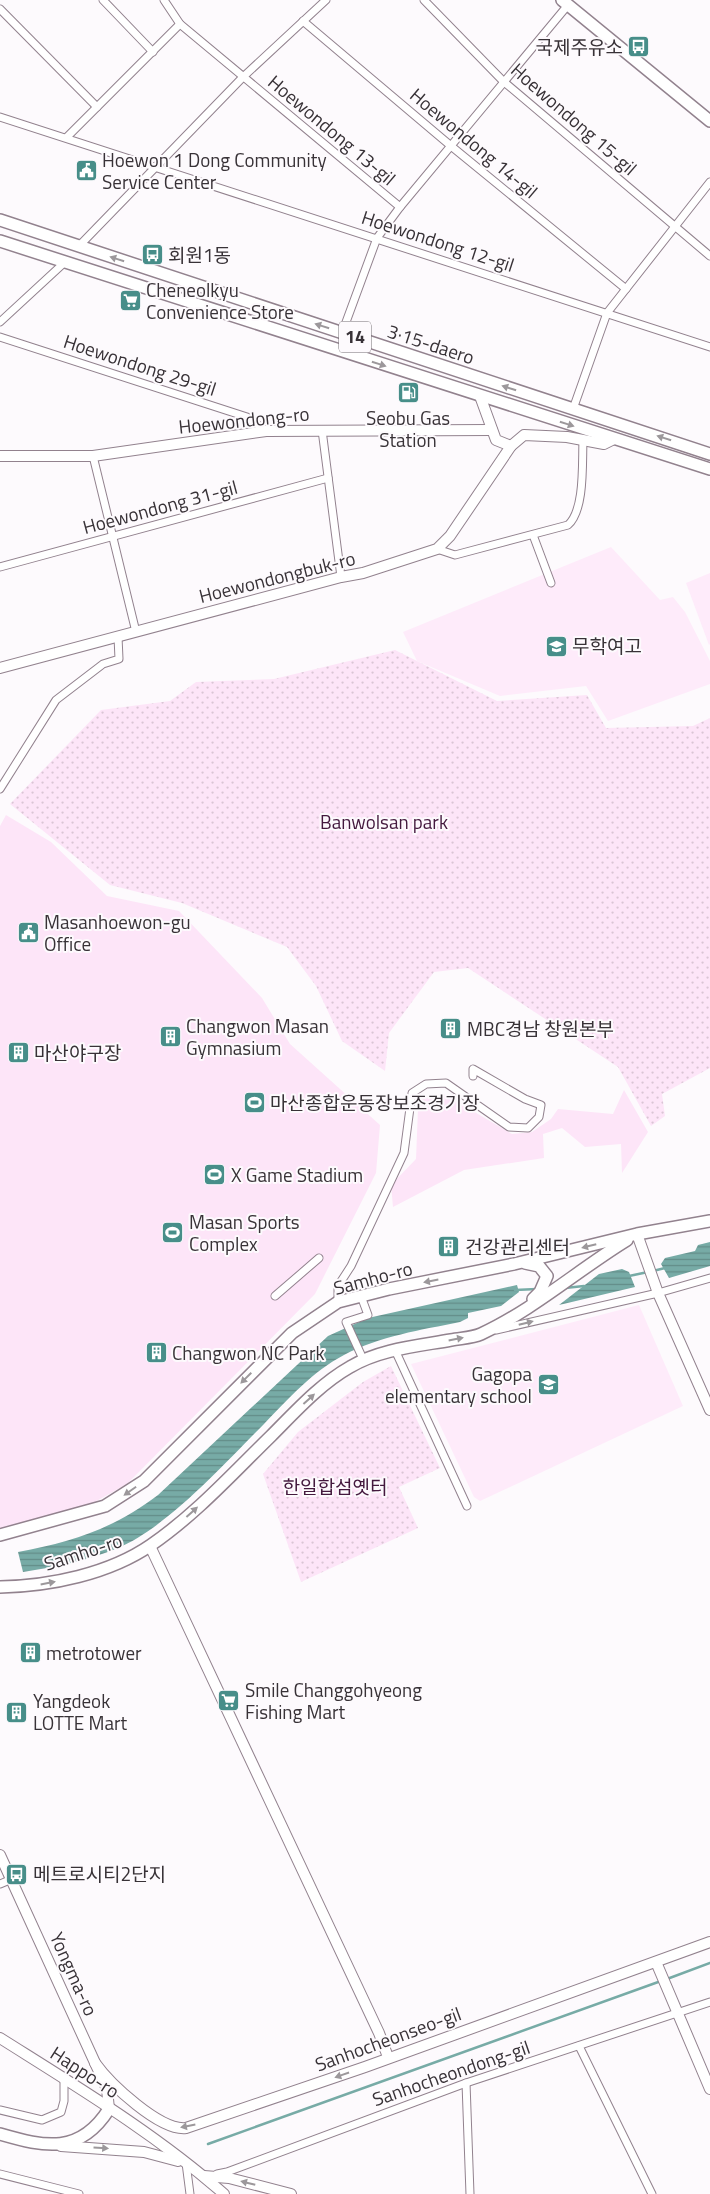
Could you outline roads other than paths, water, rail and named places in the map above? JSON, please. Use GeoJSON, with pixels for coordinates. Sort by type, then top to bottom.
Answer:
{"type":"FeatureCollection","features":[{"type":"Feature","properties":{"kind":"main road"},"geometry":{"type":"LineString","coordinates":[[565,2],[710,121]]}},
{"type":"Feature","properties":{"kind":"main road","name":"3·15-daero"},"geometry":{"type":"LineString","coordinates":[[0,220],[710,454]]}},
{"type":"Feature","properties":{"kind":"main road","name":"3·15-daero"},"geometry":{"type":"LineString","coordinates":[[0,241],[710,469]]}},
{"type":"Feature","properties":{"kind":"main road"},"geometry":{"type":"LineString","coordinates":[[480,396],[496,440],[511,446],[524,435],[567,437],[604,444],[614,439]]}},
{"type":"Feature","properties":{"kind":"main road","name":"Hoewondong-ro"},"geometry":{"type":"LineString","coordinates":[[0,456],[93,456],[266,431],[492,430]]}},
{"type":"Feature","properties":{"kind":"main road","name":"Hoewondongbuk-ro"},"geometry":{"type":"LineString","coordinates":[[0,668],[341,577],[363,574],[437,549],[450,536],[511,446]]}},
{"type":"Feature","properties":{"kind":"main road","name":"Samho-ro"},"geometry":{"type":"LineString","coordinates":[[0,1535],[105,1506],[127,1493],[144,1481],[292,1333],[338,1302],[514,1264],[637,1234],[710,1221]]}},
{"type":"Feature","properties":{"kind":"main road"},"geometry":{"type":"LineString","coordinates":[[518,1314],[637,1234],[656,1289],[710,1410]]}},
{"type":"Feature","properties":{"kind":"main road"},"geometry":{"type":"LineString","coordinates":[[514,1264],[531,1263],[544,1270],[547,1276],[540,1292],[518,1314]]}},
{"type":"Feature","properties":{"kind":"main road","name":"Samho-ro"},"geometry":{"type":"LineString","coordinates":[[0,1587],[48,1583],[94,1571],[150,1546],[187,1517],[290,1417],[330,1380],[361,1355],[479,1335],[518,1314]]}},
{"type":"Feature","properties":{"kind":"main road"},"geometry":{"type":"LineString","coordinates":[[150,1546],[379,2033],[388,2057]]}},
{"type":"Feature","properties":{"kind":"main road"},"geometry":{"type":"LineString","coordinates":[[0,1581],[18,1587]]}},
{"type":"Feature","properties":{"kind":"main road","name":"Yongma-ro"},"geometry":{"type":"LineString","coordinates":[[0,1854],[109,2093],[109,2109]]}},
{"type":"Feature","properties":{"kind":"main road","name":"Sanhocheonseo-gil"},"geometry":{"type":"LineString","coordinates":[[95,2064],[106,2078],[129,2099],[170,2125],[182,2128],[710,1942]]}},
{"type":"Feature","properties":{"kind":"main road"},"geometry":{"type":"LineString","coordinates":[[656,1962],[710,2089]]}},
{"type":"Feature","properties":{"kind":"main road","name":"Happo-ro"},"geometry":{"type":"LineString","coordinates":[[0,2038],[109,2109],[204,2176],[224,2194]]}},
{"type":"Feature","properties":{"kind":"main road"},"geometry":{"type":"LineString","coordinates":[[53,2145],[82,2137],[109,2109]]}},
{"type":"Feature","properties":{"kind":"main road"},"geometry":{"type":"LineString","coordinates":[[0,2134],[34,2144],[144,2152],[183,2161]]}},
{"type":"Feature","properties":{"kind":"main road"},"geometry":{"type":"LineString","coordinates":[[204,2176],[229,2178],[291,2194]]}},
{"type":"Feature","properties":{"kind":"street"},"geometry":{"type":"LineString","coordinates":[[103,0],[154,52]]}},
{"type":"Feature","properties":{"kind":"street","name":"Hoewondong 13-gil"},"geometry":{"type":"LineString","coordinates":[[164,0],[180,24],[400,207]]}},
{"type":"Feature","properties":{"kind":"street"},"geometry":{"type":"LineString","coordinates":[[79,246],[243,77],[326,0]]}},
{"type":"Feature","properties":{"kind":"street","name":"Hoewondong 15-gil"},"geometry":{"type":"LineString","coordinates":[[424,0],[503,81],[710,256]]}},
{"type":"Feature","properties":{"kind":"street"},"geometry":{"type":"LineString","coordinates":[[342,333],[377,238],[565,2]]}},
{"type":"Feature","properties":{"kind":"street"},"geometry":{"type":"LineString","coordinates":[[0,10],[97,107]]}},
{"type":"Feature","properties":{"kind":"street","name":"Hoewondong 14-gil"},"geometry":{"type":"LineString","coordinates":[[303,22],[626,289]]}},
{"type":"Feature","properties":{"kind":"street"},"geometry":{"type":"LineString","coordinates":[[67,137],[180,24]]}},
{"type":"Feature","properties":{"kind":"street","name":"Hoewondong 12-gil"},"geometry":{"type":"LineString","coordinates":[[0,117],[67,137],[710,347]]}},
{"type":"Feature","properties":{"kind":"street"},"geometry":{"type":"LineString","coordinates":[[573,409],[607,314],[710,182]]}},
{"type":"Feature","properties":{"kind":"street"},"geometry":{"type":"LineString","coordinates":[[0,322],[64,262]]}},
{"type":"Feature","properties":{"kind":"street","name":"Hoewondong 29-gil"},"geometry":{"type":"LineString","coordinates":[[0,337],[248,417],[266,431]]}},
{"type":"Feature","properties":{"kind":"street"},"geometry":{"type":"LineString","coordinates":[[322,430],[341,577]]}},
{"type":"Feature","properties":{"kind":"street"},"geometry":{"type":"LineString","coordinates":[[437,549],[455,555],[568,525],[573,520],[579,502],[583,441]]}},
{"type":"Feature","properties":{"kind":"street"},"geometry":{"type":"LineString","coordinates":[[93,456],[136,632]]}},
{"type":"Feature","properties":{"kind":"street","name":"Hoewondong 31-gil"},"geometry":{"type":"LineString","coordinates":[[0,567],[328,478]]}},
{"type":"Feature","properties":{"kind":"street"},"geometry":{"type":"LineString","coordinates":[[534,535],[551,583]]}},
{"type":"Feature","properties":{"kind":"street"},"geometry":{"type":"LineString","coordinates":[[0,789],[56,700],[103,664],[118,659],[118,637]]}},
{"type":"Feature","properties":{"kind":"street"},"geometry":{"type":"LineString","coordinates":[[338,1302],[338,1286],[351,1266],[404,1153],[412,1093],[426,1084],[446,1083],[509,1127],[528,1128],[540,1117],[541,1105],[525,1099],[473,1069],[473,1076]]}},
{"type":"Feature","properties":{"kind":"street"},"geometry":{"type":"LineString","coordinates":[[275,1296],[319,1258]]}},
{"type":"Feature","properties":{"kind":"street"},"geometry":{"type":"LineString","coordinates":[[479,1335],[656,1289],[710,1278]]}},
{"type":"Feature","properties":{"kind":"street"},"geometry":{"type":"LineString","coordinates":[[361,1296],[368,1316],[346,1322],[361,1355]]}},
{"type":"Feature","properties":{"kind":"street"},"geometry":{"type":"LineString","coordinates":[[395,1350],[467,1506]]}},
{"type":"Feature","properties":{"kind":"street"},"geometry":{"type":"LineString","coordinates":[[0,1884],[12,1879]]}},
{"type":"Feature","properties":{"kind":"street","name":"Sanhocheondong-gil"},"geometry":{"type":"LineString","coordinates":[[204,2176],[227,2172],[466,2083],[710,2002]]}},
{"type":"Feature","properties":{"kind":"street"},"geometry":{"type":"LineString","coordinates":[[579,2046],[652,2194]]}},
{"type":"Feature","properties":{"kind":"street"},"geometry":{"type":"LineString","coordinates":[[0,2110],[42,2120],[61,2112],[64,2101],[64,2078]]}},
{"type":"Feature","properties":{"kind":"street"},"geometry":{"type":"LineString","coordinates":[[466,2083],[470,2194]]}},
{"type":"Feature","properties":{"kind":"street"},"geometry":{"type":"LineString","coordinates":[[183,2161],[190,2194]]}},
{"type":"Feature","properties":{"kind":"street"},"geometry":{"type":"LineString","coordinates":[[0,2174],[79,2194]]}},
{"type":"Feature","properties":{"kind":"water"},"geometry":{"type":"Polygon","coordinates":[[[710,1242],[710,1266],[669,1278],[661,1264],[665,1258],[695,1251],[698,1245],[710,1242]]]}},
{"type":"Feature","properties":{"kind":"water"},"geometry":{"type":"Polygon","coordinates":[[[622,1269],[629,1272],[635,1287],[559,1305],[599,1274],[622,1269]]]}},
{"type":"Feature","properties":{"kind":"water"},"geometry":{"type":"Polygon","coordinates":[[[517,1285],[519,1292],[501,1306],[468,1313],[468,1318],[460,1322],[401,1334],[372,1343],[344,1355],[322,1369],[301,1386],[195,1493],[176,1510],[137,1538],[95,1557],[23,1572],[18,1552],[74,1539],[125,1517],[158,1495],[328,1336],[368,1318],[517,1285]]]}},
{"type":"Feature","properties":{"kind":"waterway"},"geometry":{"type":"LineString","coordinates":[[653,1271],[665,1268]]}},
{"type":"Feature","properties":{"kind":"waterway"},"geometry":{"type":"LineString","coordinates":[[629,1276],[648,1272]]}},
{"type":"Feature","properties":{"kind":"waterway"},"geometry":{"type":"LineString","coordinates":[[565,1288],[584,1286]]}},
{"type":"Feature","properties":{"kind":"waterway"},"geometry":{"type":"LineString","coordinates":[[515,1290],[537,1289]]}},
{"type":"Feature","properties":{"kind":"waterway"},"geometry":{"type":"LineString","coordinates":[[667,1979],[710,1963]]}},
{"type":"Feature","properties":{"kind":"waterway"},"geometry":{"type":"LineString","coordinates":[[208,2144],[661,1981]]}},
{"type":"Feature","properties":{"kind":"place","name":"국제주유소"},"geometry":{"type":"Point","coordinates":[639,47]}},
{"type":"Feature","properties":{"kind":"place","name":"Hoewon 1 Dong Community Service Center"},"geometry":{"type":"Point","coordinates":[86,171]}},
{"type":"Feature","properties":{"kind":"place","name":"회원1동"},"geometry":{"type":"Point","coordinates":[152,255]}},
{"type":"Feature","properties":{"kind":"place","name":"Cheneolkyu Convenience Store"},"geometry":{"type":"Point","coordinates":[130,301]}},
{"type":"Feature","properties":{"kind":"place","name":"Seobu Gas Station"},"geometry":{"type":"Point","coordinates":[408,392]}},
{"type":"Feature","properties":{"kind":"place","name":"무학여고"},"geometry":{"type":"Point","coordinates":[556,646]}},
{"type":"Feature","properties":{"kind":"place","name":"Masanhoewon-gu Office"},"geometry":{"type":"Point","coordinates":[28,933]}},
{"type":"Feature","properties":{"kind":"place","name":"MBC경남 창원본부"},"geometry":{"type":"Point","coordinates":[451,1029]}},
{"type":"Feature","properties":{"kind":"place","name":"Changwon Masan Gymnasium"},"geometry":{"type":"Point","coordinates":[170,1037]}},
{"type":"Feature","properties":{"kind":"place","name":"마산야구장"},"geometry":{"type":"Point","coordinates":[18,1053]}},
{"type":"Feature","properties":{"kind":"place","name":"마산종합운동장보조경기장"},"geometry":{"type":"Point","coordinates":[254,1103]}},
{"type":"Feature","properties":{"kind":"place","name":"X Game Stadium"},"geometry":{"type":"Point","coordinates":[215,1175]}},
{"type":"Feature","properties":{"kind":"place","name":"Masan Sports Complex"},"geometry":{"type":"Point","coordinates":[173,1233]}},
{"type":"Feature","properties":{"kind":"place","name":"건강관리센터"},"geometry":{"type":"Point","coordinates":[449,1247]}},
{"type":"Feature","properties":{"kind":"place","name":"Changwon NC Park"},"geometry":{"type":"Point","coordinates":[156,1353]}},
{"type":"Feature","properties":{"kind":"place","name":"Gagopa elementary school"},"geometry":{"type":"Point","coordinates":[548,1385]}},
{"type":"Feature","properties":{"kind":"place","name":"metrotower"},"geometry":{"type":"Point","coordinates":[30,1653]}},
{"type":"Feature","properties":{"kind":"place","name":"Smile Changgohyeong Fishing Mart"},"geometry":{"type":"Point","coordinates":[229,1701]}},
{"type":"Feature","properties":{"kind":"place","name":"Yangdeok LOTTE Mart"},"geometry":{"type":"Point","coordinates":[17,1712]}},
{"type":"Feature","properties":{"kind":"place","name":"메트로시티2단지"},"geometry":{"type":"Point","coordinates":[17,1874]}},
{"type":"Feature","properties":{"kind":"park label","name":"Banwolsan park"},"geometry":{"type":"Point","coordinates":[384,822]}},
{"type":"Feature","properties":{"kind":"park label","name":"한일합섬옛터"},"geometry":{"type":"Point","coordinates":[335,1487]}}]}
